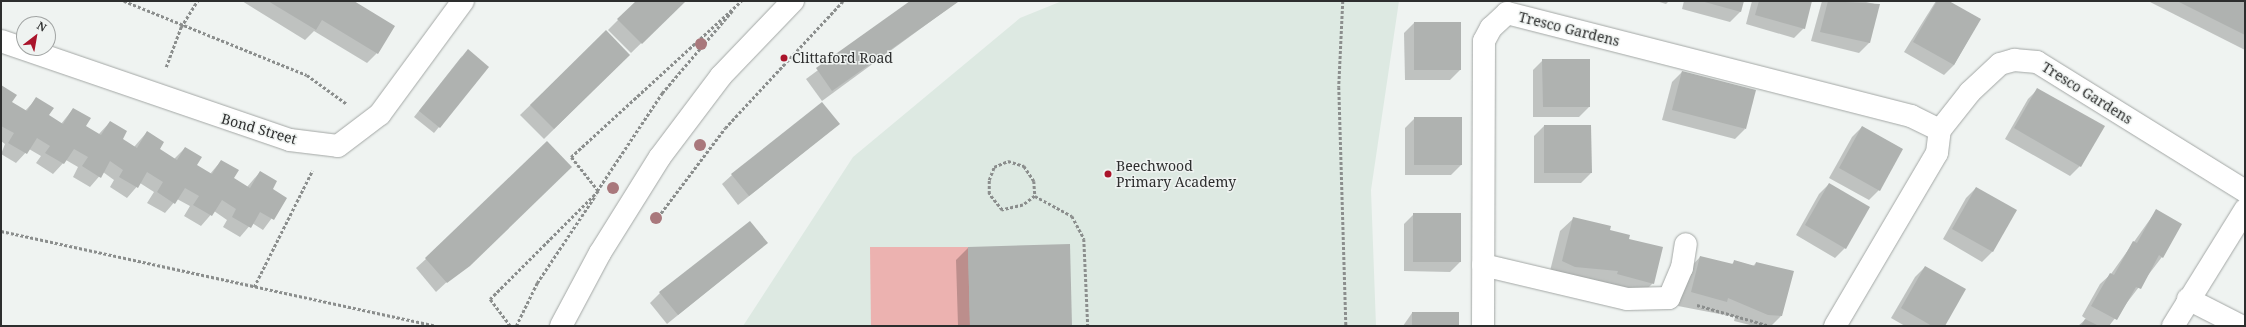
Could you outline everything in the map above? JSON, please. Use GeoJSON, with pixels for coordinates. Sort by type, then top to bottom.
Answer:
{"type":"FeatureCollection","features":[{"type":"Feature","properties":{"kind":"street","name":"Bond Street"},"geometry":{"type":"LineString","coordinates":[[1,41],[155,96],[290,140],[338,146],[371,121],[463,1]]}},
{"type":"Feature","properties":{"kind":"street"},"geometry":{"type":"LineString","coordinates":[[561,326],[600,253],[660,157],[721,76],[793,1]]}},
{"type":"Feature","properties":{"kind":"street","name":"Tresco Gardens"},"geometry":{"type":"LineString","coordinates":[[1483,326],[1484,42],[1490,28],[1507,13],[1911,116],[1940,130],[1970,92],[2000,64],[2014,60],[2037,62],[2245,191]]}},
{"type":"Feature","properties":{"kind":"street"},"geometry":{"type":"LineString","coordinates":[[1836,326],[1937,153],[1940,130]]}},
{"type":"Feature","properties":{"kind":"street"},"geometry":{"type":"LineString","coordinates":[[2173,326],[2188,299],[2245,210]]}},
{"type":"Feature","properties":{"kind":"street"},"geometry":{"type":"LineString","coordinates":[[1483,265],[1627,299],[1669,298],[1682,268],[1686,244]]}},
{"type":"Feature","properties":{"kind":"street"},"geometry":{"type":"LineString","coordinates":[[2188,299],[2241,326]]}},
{"type":"Feature","properties":{"kind":"path"},"geometry":{"type":"LineString","coordinates":[[124,1],[181,27],[307,75],[371,121]]}},
{"type":"Feature","properties":{"kind":"path"},"geometry":{"type":"LineString","coordinates":[[155,96],[181,27],[197,1]]}},
{"type":"Feature","properties":{"kind":"path"},"geometry":{"type":"LineString","coordinates":[[516,326],[537,284],[662,93],[741,1]]}},
{"type":"Feature","properties":{"kind":"path"},"geometry":{"type":"LineString","coordinates":[[598,190],[571,157],[741,1]]}},
{"type":"Feature","properties":{"kind":"path"},"geometry":{"type":"LineString","coordinates":[[653,225],[725,128],[843,1]]}},
{"type":"Feature","properties":{"kind":"path"},"geometry":{"type":"LineString","coordinates":[[1343,1],[1339,87],[1346,326]]}},
{"type":"Feature","properties":{"kind":"path"},"geometry":{"type":"LineString","coordinates":[[254,287],[327,144]]}},
{"type":"Feature","properties":{"kind":"path"},"geometry":{"type":"LineString","coordinates":[[1008,161],[1024,166],[1034,182],[1035,196],[1023,205],[1002,210],[989,194],[988,180],[994,167],[1008,161]]}},
{"type":"Feature","properties":{"kind":"path"},"geometry":{"type":"LineString","coordinates":[[510,326],[490,299],[598,190]]}},
{"type":"Feature","properties":{"kind":"path"},"geometry":{"type":"LineString","coordinates":[[1035,196],[1072,216],[1084,239],[1088,326]]}},
{"type":"Feature","properties":{"kind":"path"},"geometry":{"type":"LineString","coordinates":[[1,231],[436,326]]}},
{"type":"Feature","properties":{"kind":"path"},"geometry":{"type":"LineString","coordinates":[[1669,298],[1770,326]]}},
{"type":"Feature","properties":{"kind":"shaded area","name":"Beechwood Primary Academy"},"geometry":{"type":"Polygon","coordinates":[[[1062,1],[1399,1],[1371,190],[1376,326],[743,326],[853,157],[1020,18],[1062,1]]]}},
{"type":"Feature","properties":{"kind":"shaded area"},"geometry":{"type":"Polygon","coordinates":[[[870,247],[968,247],[970,326],[871,326],[870,247]]]}},
{"type":"Feature","properties":{"kind":"building"},"geometry":{"type":"Polygon","coordinates":[[[268,1],[354,1],[395,26],[378,54],[322,20],[316,30],[268,1]]]}},
{"type":"Feature","properties":{"kind":"building"},"geometry":{"type":"Polygon","coordinates":[[[636,1],[686,1],[642,44],[617,19],[636,1]]]}},
{"type":"Feature","properties":{"kind":"building"},"geometry":{"type":"Polygon","coordinates":[[[910,1],[958,2],[832,91],[816,68],[910,1]]]}},
{"type":"Feature","properties":{"kind":"building"},"geometry":{"type":"Polygon","coordinates":[[[1701,1],[1744,1],[1741,12],[1701,1]]]}},
{"type":"Feature","properties":{"kind":"building"},"geometry":{"type":"Polygon","coordinates":[[[1759,1],[1812,1],[1805,29],[1755,15],[1759,1]]]}},
{"type":"Feature","properties":{"kind":"building"},"geometry":{"type":"Polygon","coordinates":[[[1828,1],[1880,4],[1870,43],[1820,32],[1828,1]]]}},
{"type":"Feature","properties":{"kind":"building"},"geometry":{"type":"Polygon","coordinates":[[[1937,1],[1949,1],[1981,19],[1954,65],[1913,42],[1937,1]]]}},
{"type":"Feature","properties":{"kind":"building"},"geometry":{"type":"Polygon","coordinates":[[[2177,1],[2245,1],[2245,35],[2177,1]]]}},
{"type":"Feature","properties":{"kind":"building"},"geometry":{"type":"Polygon","coordinates":[[[1414,22],[1461,22],[1461,70],[1414,70],[1414,22]]]}},
{"type":"Feature","properties":{"kind":"building"},"geometry":{"type":"Polygon","coordinates":[[[606,30],[630,55],[554,129],[530,105],[606,30]]]}},
{"type":"Feature","properties":{"kind":"building"},"geometry":{"type":"Polygon","coordinates":[[[468,49],[489,67],[440,128],[419,111],[468,49]]]}},
{"type":"Feature","properties":{"kind":"building"},"geometry":{"type":"Polygon","coordinates":[[[1542,59],[1590,59],[1590,107],[1543,107],[1542,59]]]}},
{"type":"Feature","properties":{"kind":"building"},"geometry":{"type":"Polygon","coordinates":[[[1682,71],[1756,90],[1746,129],[1672,110],[1682,71]]]}},
{"type":"Feature","properties":{"kind":"building"},"geometry":{"type":"Polygon","coordinates":[[[1,85],[17,95],[12,102],[27,111],[36,97],[54,108],[49,115],[63,124],[73,108],[91,118],[86,126],[101,135],[110,121],[127,131],[123,139],[137,148],[147,131],[164,142],[160,149],[177,160],[185,147],[202,157],[197,165],[212,174],[221,160],[239,170],[234,178],[250,188],[260,171],[277,181],[273,189],[287,198],[274,220],[260,212],[251,228],[232,217],[236,209],[222,200],[212,216],[193,205],[199,196],[185,188],[175,204],[157,192],[163,182],[147,172],[138,188],[119,177],[123,170],[110,161],[101,178],[82,166],[88,157],[74,149],[64,164],[45,153],[50,146],[37,138],[27,154],[8,143],[14,133],[1,126],[1,85]]]}},
{"type":"Feature","properties":{"kind":"building"},"geometry":{"type":"Polygon","coordinates":[[[2037,88],[2105,126],[2081,167],[2014,128],[2037,88]]]}},
{"type":"Feature","properties":{"kind":"building"},"geometry":{"type":"Polygon","coordinates":[[[822,102],[840,124],[749,196],[731,174],[822,102]]]}},
{"type":"Feature","properties":{"kind":"building"},"geometry":{"type":"Polygon","coordinates":[[[1414,117],[1462,117],[1462,165],[1414,165],[1414,117]]]}},
{"type":"Feature","properties":{"kind":"building"},"geometry":{"type":"Polygon","coordinates":[[[1544,125],[1591,125],[1592,173],[1544,173],[1544,125]]]}},
{"type":"Feature","properties":{"kind":"building"},"geometry":{"type":"Polygon","coordinates":[[[1862,126],[1903,149],[1880,191],[1839,168],[1862,126]]]}},
{"type":"Feature","properties":{"kind":"building"},"geometry":{"type":"Polygon","coordinates":[[[547,141],[572,167],[470,266],[447,283],[425,258],[547,141]]]}},
{"type":"Feature","properties":{"kind":"building"},"geometry":{"type":"Polygon","coordinates":[[[1829,183],[1870,207],[1846,249],[1805,225],[1829,183]]]}},
{"type":"Feature","properties":{"kind":"building"},"geometry":{"type":"Polygon","coordinates":[[[1976,187],[2017,210],[1993,252],[1952,229],[1976,187]]]}},
{"type":"Feature","properties":{"kind":"building"},"geometry":{"type":"Polygon","coordinates":[[[2156,209],[2182,224],[2163,258],[2159,255],[2141,289],[2136,287],[2117,320],[2091,306],[2110,273],[2114,275],[2133,241],[2137,243],[2156,209]]]}},
{"type":"Feature","properties":{"kind":"building"},"geometry":{"type":"Polygon","coordinates":[[[1413,213],[1461,213],[1461,262],[1413,262],[1413,213]]]}},
{"type":"Feature","properties":{"kind":"building"},"geometry":{"type":"Polygon","coordinates":[[[1573,217],[1611,226],[1610,230],[1630,235],[1629,239],[1663,247],[1654,284],[1617,274],[1618,271],[1575,267],[1562,261],[1573,217]]]}},
{"type":"Feature","properties":{"kind":"building"},"geometry":{"type":"Polygon","coordinates":[[[750,221],[768,243],[678,315],[659,292],[750,221]]]}},
{"type":"Feature","properties":{"kind":"building"},"geometry":{"type":"Polygon","coordinates":[[[1070,244],[1072,326],[970,326],[968,247],[1070,244]]]}},
{"type":"Feature","properties":{"kind":"building"},"geometry":{"type":"Polygon","coordinates":[[[1700,256],[1733,264],[1734,260],[1755,266],[1756,262],[1794,271],[1782,316],[1768,315],[1728,298],[1727,302],[1691,292],[1700,256]]]}},
{"type":"Feature","properties":{"kind":"building"},"geometry":{"type":"Polygon","coordinates":[[[1925,266],[1966,289],[1945,326],[1932,326],[1901,308],[1925,266]]]}},
{"type":"Feature","properties":{"kind":"building"},"geometry":{"type":"Polygon","coordinates":[[[1412,312],[1459,312],[1459,326],[1412,326],[1412,312]]]}},
{"type":"Feature","properties":{"kind":"building"},"geometry":{"type":"Polygon","coordinates":[[[2085,319],[2099,326],[2081,326],[2085,319]]]}},
{"type":"Feature","properties":{"kind":"place","name":"Clittaford Road"},"geometry":{"type":"Point","coordinates":[784,58]}},
{"type":"Feature","properties":{"kind":"place","name":"Beechwood Primary Academy"},"geometry":{"type":"Point","coordinates":[1108,174]}}]}
